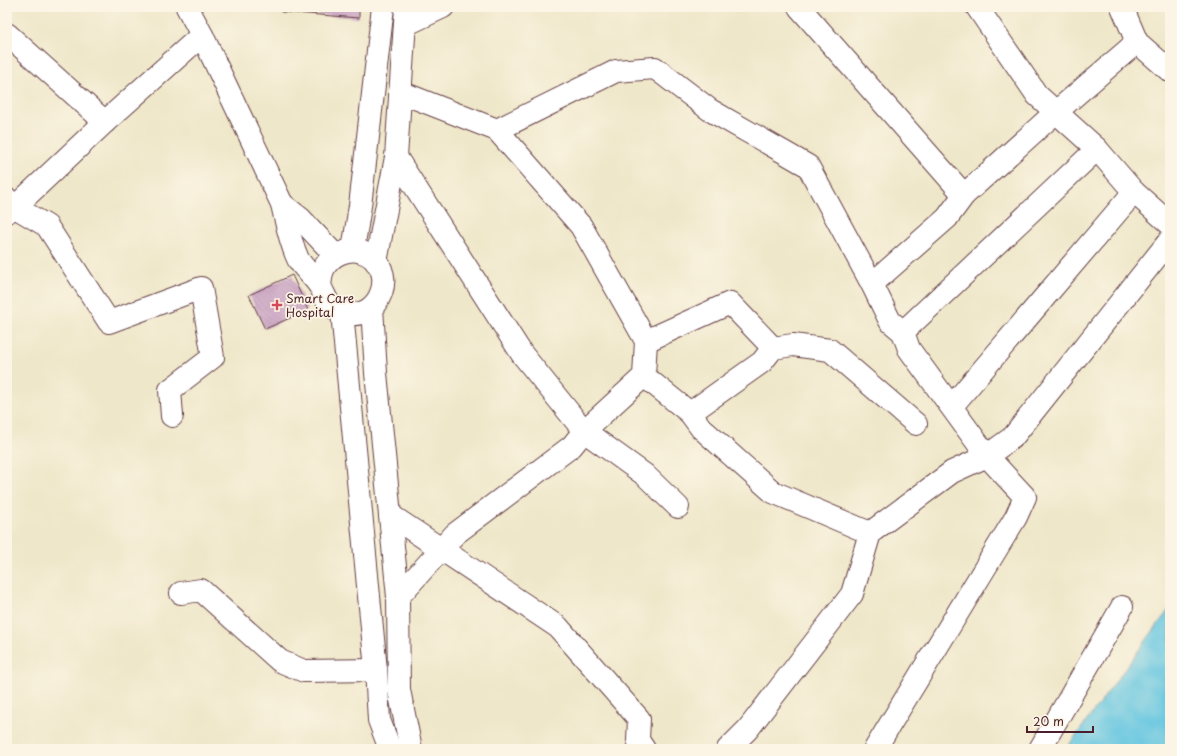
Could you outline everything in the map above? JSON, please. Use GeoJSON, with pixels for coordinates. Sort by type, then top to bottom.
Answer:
{"type":"FeatureCollection","features":[{"type":"Feature","properties":{"kind":"street"},"geometry":{"type":"LineString","coordinates":[[187,7],[202,35],[282,204],[289,232],[299,260],[320,286],[326,299],[333,307],[342,312],[352,314],[363,312],[372,307],[380,297],[384,285],[383,273],[370,256],[361,252],[344,253],[328,262],[323,270],[320,286]]}},
{"type":"Feature","properties":{"kind":"street"},"geometry":{"type":"LineString","coordinates":[[344,253],[360,206],[383,7]]}},
{"type":"Feature","properties":{"kind":"street"},"geometry":{"type":"LineString","coordinates":[[376,262],[396,156],[406,16],[443,7]]}},
{"type":"Feature","properties":{"kind":"street"},"geometry":{"type":"LineString","coordinates":[[799,7],[964,195]]}},
{"type":"Feature","properties":{"kind":"street"},"geometry":{"type":"LineString","coordinates":[[977,7],[1037,95],[1097,149],[1134,192],[1170,224]]}},
{"type":"Feature","properties":{"kind":"street"},"geometry":{"type":"LineString","coordinates":[[1122,7],[1137,42],[1170,71]]}},
{"type":"Feature","properties":{"kind":"street"},"geometry":{"type":"LineString","coordinates":[[7,34],[105,122]]}},
{"type":"Feature","properties":{"kind":"street"},"geometry":{"type":"LineString","coordinates":[[172,416],[170,390],[213,357],[200,288],[109,322],[46,226],[10,206],[202,35]]}},
{"type":"Feature","properties":{"kind":"street"},"geometry":{"type":"LineString","coordinates":[[872,284],[948,218],[964,195],[1056,112],[1137,42]]}},
{"type":"Feature","properties":{"kind":"street"},"geometry":{"type":"LineString","coordinates":[[497,130],[616,71],[656,68],[710,110],[808,166],[872,284],[890,321],[903,332],[909,349],[987,456],[1025,497],[1016,517],[875,749]]}},
{"type":"Feature","properties":{"kind":"street"},"geometry":{"type":"LineString","coordinates":[[398,597],[455,534],[572,446],[584,431],[644,376],[646,341],[581,226],[497,130],[400,92]]}},
{"type":"Feature","properties":{"kind":"street"},"geometry":{"type":"LineString","coordinates":[[903,332],[1097,149]]}},
{"type":"Feature","properties":{"kind":"street"},"geometry":{"type":"LineString","coordinates":[[396,156],[522,354],[584,431],[645,474],[678,507]]}},
{"type":"Feature","properties":{"kind":"street"},"geometry":{"type":"LineString","coordinates":[[952,406],[1134,192]]}},
{"type":"Feature","properties":{"kind":"street"},"geometry":{"type":"LineString","coordinates":[[282,204],[344,253]]}},
{"type":"Feature","properties":{"kind":"street"},"geometry":{"type":"LineString","coordinates":[[728,749],[748,729],[852,594],[870,533],[952,472],[987,456],[1013,437],[1170,240]]}},
{"type":"Feature","properties":{"kind":"street"},"geometry":{"type":"LineString","coordinates":[[646,341],[730,303],[773,348]]}},
{"type":"Feature","properties":{"kind":"street"},"geometry":{"type":"LineString","coordinates":[[372,307],[376,373],[398,597],[399,690],[411,749]]}},
{"type":"Feature","properties":{"kind":"street"},"geometry":{"type":"LineString","coordinates":[[342,312],[376,670],[379,720],[390,749]]}},
{"type":"Feature","properties":{"kind":"street"},"geometry":{"type":"LineString","coordinates":[[690,413],[762,362],[773,348],[793,345],[830,350],[916,424]]}},
{"type":"Feature","properties":{"kind":"street"},"geometry":{"type":"LineString","coordinates":[[644,376],[690,413],[701,428],[773,492],[870,533]]}},
{"type":"Feature","properties":{"kind":"street"},"geometry":{"type":"LineString","coordinates":[[390,515],[558,626],[639,719],[638,740],[644,749]]}},
{"type":"Feature","properties":{"kind":"street"},"geometry":{"type":"LineString","coordinates":[[181,593],[201,590],[280,661],[304,671],[376,670]]}},
{"type":"Feature","properties":{"kind":"street"},"geometry":{"type":"LineString","coordinates":[[1040,749],[1122,607]]}},
{"type":"Feature","properties":{"kind":"water"},"geometry":{"type":"Polygon","coordinates":[[[1170,608],[1170,749],[1066,749],[1170,608]]]}},
{"type":"Feature","properties":{"kind":"building"},"geometry":{"type":"Polygon","coordinates":[[[280,7],[359,7],[359,18],[281,12],[280,7]]]}},
{"type":"Feature","properties":{"kind":"building"},"geometry":{"type":"Polygon","coordinates":[[[292,275],[308,310],[265,329],[249,295],[292,275]]]}},
{"type":"Feature","properties":{"kind":"place","name":"Smart Care Hospital"},"geometry":{"type":"Point","coordinates":[277,305]}}]}
